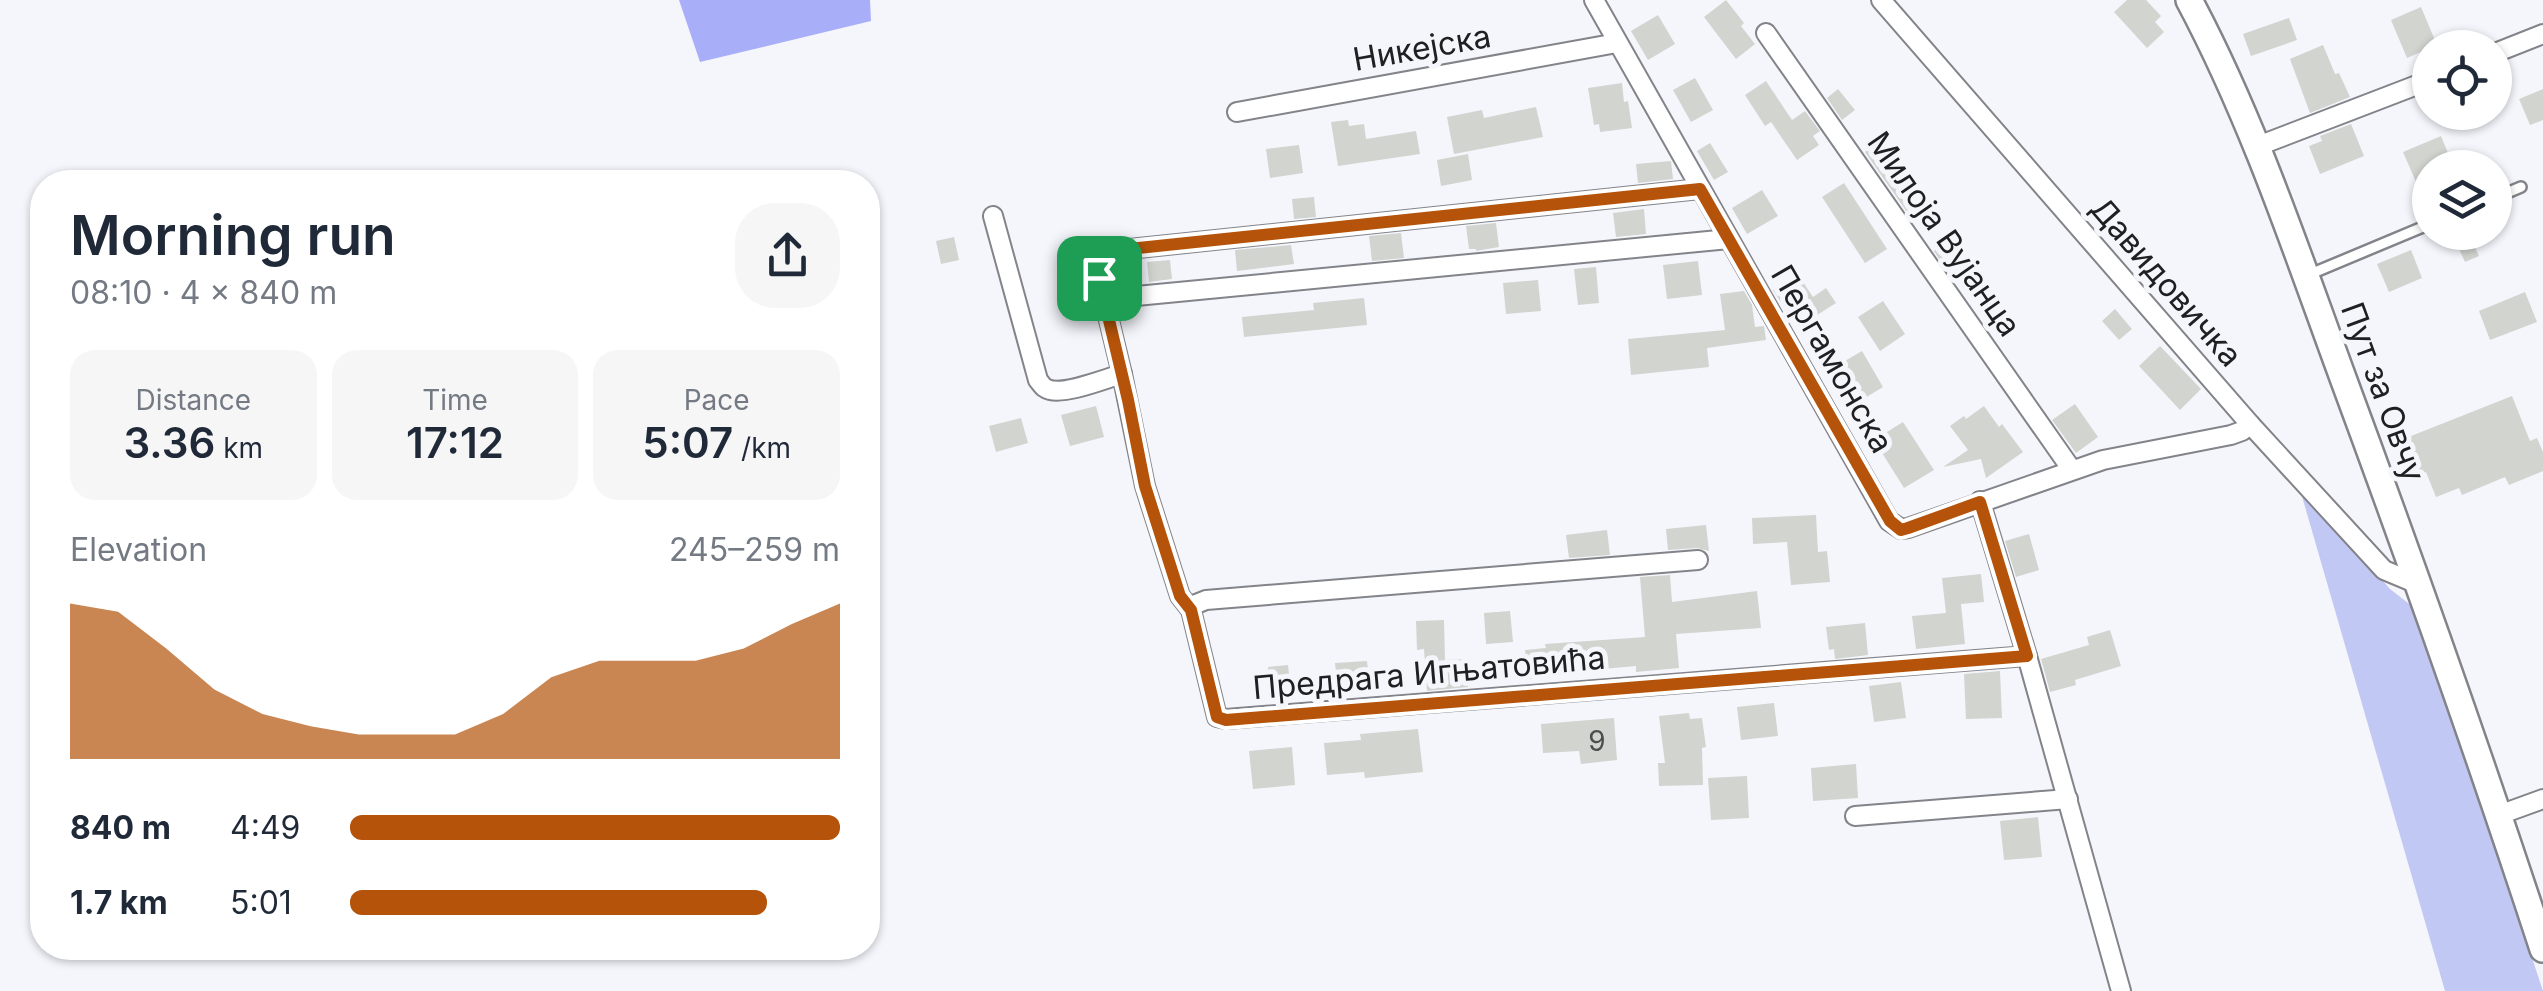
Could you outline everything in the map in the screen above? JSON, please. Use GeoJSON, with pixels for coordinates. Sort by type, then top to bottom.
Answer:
{"type":"FeatureCollection","features":[{"type":"Feature","properties":{"kind":"street","name":"Пергамонска"},"geometry":{"type":"LineString","coordinates":[[1594,0],[1890,521],[1901,530],[2072,470],[2122,455],[2231,435],[2250,424]]}},
{"type":"Feature","properties":{"kind":"street","name":"Давидовичка"},"geometry":{"type":"LineString","coordinates":[[1881,0],[2250,424],[2384,570],[2420,586]]}},
{"type":"Feature","properties":{"kind":"street","name":"Пут за Овчу"},"geometry":{"type":"LineString","coordinates":[[2188,0],[2258,146],[2420,586],[2543,949]]}},
{"type":"Feature","properties":{"kind":"street","name":"Милоја Вујанца"},"geometry":{"type":"LineString","coordinates":[[1766,33],[2072,470]]}},
{"type":"Feature","properties":{"kind":"street"},"geometry":{"type":"LineString","coordinates":[[2512,46],[2543,34]]}},
{"type":"Feature","properties":{"kind":"street","name":"Никејска"},"geometry":{"type":"LineString","coordinates":[[1237,112],[1617,43]]}},
{"type":"Feature","properties":{"kind":"street"},"geometry":{"type":"LineString","coordinates":[[2258,146],[2412,87]]}},
{"type":"Feature","properties":{"kind":"street"},"geometry":{"type":"LineString","coordinates":[[1698,560],[1206,600],[1191,610],[1180,596],[1145,486],[1098,267],[1102,256],[1110,251],[1700,189]]}},
{"type":"Feature","properties":{"kind":"street"},"geometry":{"type":"LineString","coordinates":[[993,216],[1038,380],[1044,388],[1065,389],[1122,374]]}},
{"type":"Feature","properties":{"kind":"street"},"geometry":{"type":"LineString","coordinates":[[1105,299],[1730,239]]}},
{"type":"Feature","properties":{"kind":"street"},"geometry":{"type":"LineString","coordinates":[[1980,502],[2121,991]]}},
{"type":"Feature","properties":{"kind":"street","name":"Предрага Игњатовића"},"geometry":{"type":"LineString","coordinates":[[1191,610],[1217,717],[1226,720],[2027,656]]}},
{"type":"Feature","properties":{"kind":"street"},"geometry":{"type":"LineString","coordinates":[[1855,816],[2068,800]]}},
{"type":"Feature","properties":{"kind":"street"},"geometry":{"type":"LineString","coordinates":[[2499,814],[2543,800]]}},
{"type":"Feature","properties":{"kind":"lane"},"geometry":{"type":"LineString","coordinates":[[2512,191],[2521,187]]}},
{"type":"Feature","properties":{"kind":"lane"},"geometry":{"type":"LineString","coordinates":[[2306,276],[2412,232]]}},
{"type":"Feature","properties":{"kind":"shaded area"},"geometry":{"type":"Polygon","coordinates":[[[679,0],[870,0],[871,21],[700,62],[679,0]]]}},
{"type":"Feature","properties":{"kind":"shaded area"},"geometry":{"type":"Polygon","coordinates":[[[2299,486],[2390,589],[2417,610],[2543,991],[2445,991],[2299,486]]]}},
{"type":"Feature","properties":{"kind":"building"},"geometry":{"type":"Polygon","coordinates":[[[1726,0],[1755,44],[1736,59],[1704,17],[1726,0]]]}},
{"type":"Feature","properties":{"kind":"building"},"geometry":{"type":"Polygon","coordinates":[[[2127,0],[2146,0],[2161,16],[2155,22],[2164,32],[2147,48],[2114,12],[2127,0]]]}},
{"type":"Feature","properties":{"kind":"building"},"geometry":{"type":"Polygon","coordinates":[[[2421,7],[2431,30],[2412,30],[2412,56],[2407,58],[2391,20],[2421,7]]]}},
{"type":"Feature","properties":{"kind":"building"},"geometry":{"type":"Polygon","coordinates":[[[1658,15],[1675,44],[1648,60],[1631,31],[1658,15]]]}},
{"type":"Feature","properties":{"kind":"building"},"geometry":{"type":"Polygon","coordinates":[[[2289,18],[2297,40],[2251,56],[2243,34],[2289,18]]]}},
{"type":"Feature","properties":{"kind":"building"},"geometry":{"type":"Polygon","coordinates":[[[2323,45],[2350,97],[2310,113],[2290,59],[2323,45]]]}},
{"type":"Feature","properties":{"kind":"building"},"geometry":{"type":"Polygon","coordinates":[[[1695,78],[1713,110],[1691,122],[1673,90],[1695,78]]]}},
{"type":"Feature","properties":{"kind":"building"},"geometry":{"type":"Polygon","coordinates":[[[1766,81],[1792,120],[1805,111],[1820,131],[1813,136],[1819,145],[1797,160],[1771,122],[1765,126],[1745,95],[1766,81]]]}},
{"type":"Feature","properties":{"kind":"building"},"geometry":{"type":"Polygon","coordinates":[[[1622,83],[1632,128],[1600,132],[1599,124],[1594,125],[1588,88],[1622,83]]]}},
{"type":"Feature","properties":{"kind":"building"},"geometry":{"type":"Polygon","coordinates":[[[1838,89],[1855,110],[1842,120],[1827,98],[1838,89]]]}},
{"type":"Feature","properties":{"kind":"building"},"geometry":{"type":"Polygon","coordinates":[[[2543,89],[2543,120],[2530,125],[2519,99],[2543,89]]]}},
{"type":"Feature","properties":{"kind":"building"},"geometry":{"type":"Polygon","coordinates":[[[1536,107],[1543,137],[1454,154],[1447,117],[1482,110],[1484,118],[1536,107]]]}},
{"type":"Feature","properties":{"kind":"building"},"geometry":{"type":"Polygon","coordinates":[[[1348,120],[1349,126],[1364,124],[1366,139],[1416,131],[1420,154],[1338,166],[1331,122],[1348,120]]]}},
{"type":"Feature","properties":{"kind":"building"},"geometry":{"type":"Polygon","coordinates":[[[2351,124],[2364,156],[2320,174],[2309,146],[2322,141],[2320,136],[2351,124]]]}},
{"type":"Feature","properties":{"kind":"building"},"geometry":{"type":"Polygon","coordinates":[[[2441,136],[2447,150],[2412,150],[2412,173],[2403,152],[2441,136]]]}},
{"type":"Feature","properties":{"kind":"building"},"geometry":{"type":"Polygon","coordinates":[[[1710,143],[1728,172],[1714,180],[1697,151],[1710,143]]]}},
{"type":"Feature","properties":{"kind":"building"},"geometry":{"type":"Polygon","coordinates":[[[1876,143],[1930,210],[1914,222],[1865,152],[1876,143]]]}},
{"type":"Feature","properties":{"kind":"building"},"geometry":{"type":"Polygon","coordinates":[[[1299,145],[1303,173],[1270,178],[1266,149],[1299,145]]]}},
{"type":"Feature","properties":{"kind":"building"},"geometry":{"type":"Polygon","coordinates":[[[1468,154],[1472,180],[1441,186],[1437,160],[1468,154]]]}},
{"type":"Feature","properties":{"kind":"building"},"geometry":{"type":"Polygon","coordinates":[[[1671,161],[1673,179],[1638,183],[1636,164],[1671,161]]]}},
{"type":"Feature","properties":{"kind":"building"},"geometry":{"type":"Polygon","coordinates":[[[1844,183],[1887,249],[1865,263],[1822,197],[1844,183]]]}},
{"type":"Feature","properties":{"kind":"building"},"geometry":{"type":"Polygon","coordinates":[[[1762,190],[1778,216],[1747,234],[1732,208],[1762,190]]]}},
{"type":"Feature","properties":{"kind":"building"},"geometry":{"type":"Polygon","coordinates":[[[1314,197],[1316,217],[1294,219],[1292,199],[1314,197]]]}},
{"type":"Feature","properties":{"kind":"building"},"geometry":{"type":"Polygon","coordinates":[[[1644,209],[1646,234],[1616,237],[1613,213],[1644,209]]]}},
{"type":"Feature","properties":{"kind":"building"},"geometry":{"type":"Polygon","coordinates":[[[1496,223],[1499,247],[1469,249],[1466,226],[1496,223]]]}},
{"type":"Feature","properties":{"kind":"building"},"geometry":{"type":"Polygon","coordinates":[[[1401,233],[1404,258],[1372,261],[1369,236],[1401,233]]]}},
{"type":"Feature","properties":{"kind":"building"},"geometry":{"type":"Polygon","coordinates":[[[954,237],[959,260],[941,264],[936,241],[954,237]]]}},
{"type":"Feature","properties":{"kind":"building"},"geometry":{"type":"Polygon","coordinates":[[[1950,239],[1967,263],[1950,275],[1934,251],[1950,239]]]}},
{"type":"Feature","properties":{"kind":"building"},"geometry":{"type":"Polygon","coordinates":[[[1291,245],[1294,264],[1237,271],[1235,250],[1291,245]]]}},
{"type":"Feature","properties":{"kind":"building"},"geometry":{"type":"Polygon","coordinates":[[[2411,250],[2422,278],[2389,292],[2377,264],[2411,250]]]}},
{"type":"Feature","properties":{"kind":"building"},"geometry":{"type":"Polygon","coordinates":[[[2460,250],[2476,250],[2479,256],[2465,262],[2460,250]]]}},
{"type":"Feature","properties":{"kind":"building"},"geometry":{"type":"Polygon","coordinates":[[[1170,260],[1172,279],[1149,282],[1147,262],[1170,260]]]}},
{"type":"Feature","properties":{"kind":"building"},"geometry":{"type":"Polygon","coordinates":[[[1698,261],[1702,295],[1667,299],[1663,265],[1698,261]]]}},
{"type":"Feature","properties":{"kind":"building"},"geometry":{"type":"Polygon","coordinates":[[[1596,267],[1599,303],[1578,305],[1574,269],[1596,267]]]}},
{"type":"Feature","properties":{"kind":"building"},"geometry":{"type":"Polygon","coordinates":[[[1797,273],[1813,297],[1826,288],[1836,303],[1803,324],[1793,309],[1788,313],[1773,290],[1797,273]]]}},
{"type":"Feature","properties":{"kind":"building"},"geometry":{"type":"Polygon","coordinates":[[[1538,280],[1541,311],[1506,314],[1503,283],[1538,280]]]}},
{"type":"Feature","properties":{"kind":"building"},"geometry":{"type":"Polygon","coordinates":[[[1987,286],[1997,299],[1983,310],[1973,297],[1987,286]]]}},
{"type":"Feature","properties":{"kind":"building"},"geometry":{"type":"Polygon","coordinates":[[[1744,291],[1752,305],[1755,327],[1764,326],[1766,340],[1707,348],[1709,367],[1631,375],[1628,339],[1725,330],[1720,294],[1744,291]]]}},
{"type":"Feature","properties":{"kind":"building"},"geometry":{"type":"Polygon","coordinates":[[[2525,292],[2537,322],[2490,340],[2479,311],[2525,292]]]}},
{"type":"Feature","properties":{"kind":"building"},"geometry":{"type":"Polygon","coordinates":[[[1364,298],[1367,325],[1244,337],[1242,317],[1314,310],[1313,303],[1364,298]]]}},
{"type":"Feature","properties":{"kind":"building"},"geometry":{"type":"Polygon","coordinates":[[[1883,301],[1905,334],[1880,351],[1858,317],[1883,301]]]}},
{"type":"Feature","properties":{"kind":"building"},"geometry":{"type":"Polygon","coordinates":[[[2115,309],[2132,329],[2119,340],[2102,321],[2115,309]]]}},
{"type":"Feature","properties":{"kind":"building"},"geometry":{"type":"Polygon","coordinates":[[[2160,346],[2201,389],[2180,410],[2139,366],[2160,346]]]}},
{"type":"Feature","properties":{"kind":"building"},"geometry":{"type":"Polygon","coordinates":[[[1862,351],[1883,387],[1855,404],[1831,369],[1862,351]]]}},
{"type":"Feature","properties":{"kind":"building"},"geometry":{"type":"Polygon","coordinates":[[[2512,396],[2530,441],[2537,438],[2543,452],[2543,471],[2509,485],[2505,477],[2462,495],[2459,488],[2436,497],[2426,472],[2416,476],[2401,440],[2512,396]]]}},
{"type":"Feature","properties":{"kind":"building"},"geometry":{"type":"Polygon","coordinates":[[[2075,404],[2098,437],[2076,453],[2052,420],[2075,404]]]}},
{"type":"Feature","properties":{"kind":"building"},"geometry":{"type":"Polygon","coordinates":[[[1096,406],[1104,437],[1070,446],[1061,415],[1096,406]]]}},
{"type":"Feature","properties":{"kind":"building"},"geometry":{"type":"Polygon","coordinates":[[[1984,406],[2023,452],[1986,478],[1981,459],[1943,467],[1968,450],[1950,426],[1984,406]]]}},
{"type":"Feature","properties":{"kind":"building"},"geometry":{"type":"Polygon","coordinates":[[[1021,418],[1028,443],[996,452],[989,426],[1021,418]]]}},
{"type":"Feature","properties":{"kind":"building"},"geometry":{"type":"Polygon","coordinates":[[[1903,422],[1934,470],[1904,488],[1874,440],[1903,422]]]}},
{"type":"Feature","properties":{"kind":"building"},"geometry":{"type":"Polygon","coordinates":[[[1816,515],[1818,552],[1827,551],[1830,582],[1791,585],[1787,542],[1753,544],[1752,518],[1816,515]]]}},
{"type":"Feature","properties":{"kind":"building"},"geometry":{"type":"Polygon","coordinates":[[[1706,525],[1709,551],[1668,550],[1666,529],[1706,525]]]}},
{"type":"Feature","properties":{"kind":"building"},"geometry":{"type":"Polygon","coordinates":[[[1607,530],[1610,555],[1569,558],[1566,535],[1607,530]]]}},
{"type":"Feature","properties":{"kind":"building"},"geometry":{"type":"Polygon","coordinates":[[[2029,534],[2039,570],[2016,577],[2005,541],[2029,534]]]}},
{"type":"Feature","properties":{"kind":"building"},"geometry":{"type":"Polygon","coordinates":[[[1981,574],[1984,602],[1961,604],[1965,644],[1916,649],[1912,616],[1946,613],[1942,578],[1981,574]]]}},
{"type":"Feature","properties":{"kind":"building"},"geometry":{"type":"Polygon","coordinates":[[[1670,575],[1672,602],[1757,591],[1761,628],[1676,634],[1679,668],[1636,672],[1636,666],[1528,679],[1525,650],[1546,648],[1545,644],[1645,637],[1640,577],[1670,575]]]}},
{"type":"Feature","properties":{"kind":"building"},"geometry":{"type":"Polygon","coordinates":[[[1510,611],[1513,642],[1486,644],[1484,613],[1510,611]]]}},
{"type":"Feature","properties":{"kind":"building"},"geometry":{"type":"Polygon","coordinates":[[[1444,620],[1445,660],[1466,659],[1468,687],[1427,691],[1424,649],[1417,650],[1416,621],[1444,620]]]}},
{"type":"Feature","properties":{"kind":"building"},"geometry":{"type":"Polygon","coordinates":[[[1865,623],[1868,655],[1835,659],[1834,649],[1829,650],[1826,627],[1865,623]]]}},
{"type":"Feature","properties":{"kind":"building"},"geometry":{"type":"Polygon","coordinates":[[[2110,630],[2121,666],[2050,692],[2041,659],[2089,645],[2087,637],[2110,630]]]}},
{"type":"Feature","properties":{"kind":"building"},"geometry":{"type":"Polygon","coordinates":[[[1367,661],[1370,690],[1338,692],[1335,663],[1367,661]]]}},
{"type":"Feature","properties":{"kind":"building"},"geometry":{"type":"Polygon","coordinates":[[[1288,665],[1290,684],[1269,686],[1268,667],[1288,665]]]}},
{"type":"Feature","properties":{"kind":"building"},"geometry":{"type":"Polygon","coordinates":[[[2000,671],[2002,718],[1966,719],[1964,674],[2000,671]]]}},
{"type":"Feature","properties":{"kind":"building"},"geometry":{"type":"Polygon","coordinates":[[[1901,682],[1906,718],[1874,722],[1869,686],[1901,682]]]}},
{"type":"Feature","properties":{"kind":"building"},"geometry":{"type":"Polygon","coordinates":[[[1774,703],[1778,736],[1741,740],[1737,707],[1774,703]]]}},
{"type":"Feature","properties":{"kind":"building"},"geometry":{"type":"Polygon","coordinates":[[[1689,713],[1690,719],[1702,718],[1706,747],[1702,748],[1703,785],[1659,786],[1658,763],[1665,763],[1659,716],[1689,713]]]}},
{"type":"Feature","properties":{"kind":"building"},"geometry":{"type":"Polygon","coordinates":[[[1614,718],[1617,760],[1581,764],[1579,751],[1543,753],[1541,724],[1614,718]]]}},
{"type":"Feature","properties":{"kind":"building"},"geometry":{"type":"Polygon","coordinates":[[[1418,729],[1423,772],[1365,778],[1364,772],[1327,775],[1324,743],[1361,740],[1360,734],[1418,729]]]}},
{"type":"Feature","properties":{"kind":"building"},"geometry":{"type":"Polygon","coordinates":[[[1292,747],[1295,785],[1253,789],[1249,751],[1292,747]]]}},
{"type":"Feature","properties":{"kind":"building"},"geometry":{"type":"Polygon","coordinates":[[[1856,764],[1858,798],[1813,801],[1811,768],[1856,764]]]}},
{"type":"Feature","properties":{"kind":"building"},"geometry":{"type":"Polygon","coordinates":[[[1747,776],[1749,818],[1711,820],[1708,778],[1747,776]]]}},
{"type":"Feature","properties":{"kind":"building"},"geometry":{"type":"Polygon","coordinates":[[[2038,817],[2042,857],[2004,860],[2000,821],[2038,817]]]}},
{"type":"Feature","properties":{"kind":"route"},"geometry":{"type":"LineString","coordinates":[[1700,189],[1895,527],[1908,528],[1980,502],[2027,656],[1226,720],[1217,717],[1191,610],[1180,596],[1145,486],[1099,278],[1102,256],[1110,251],[1700,189]]}}]}
